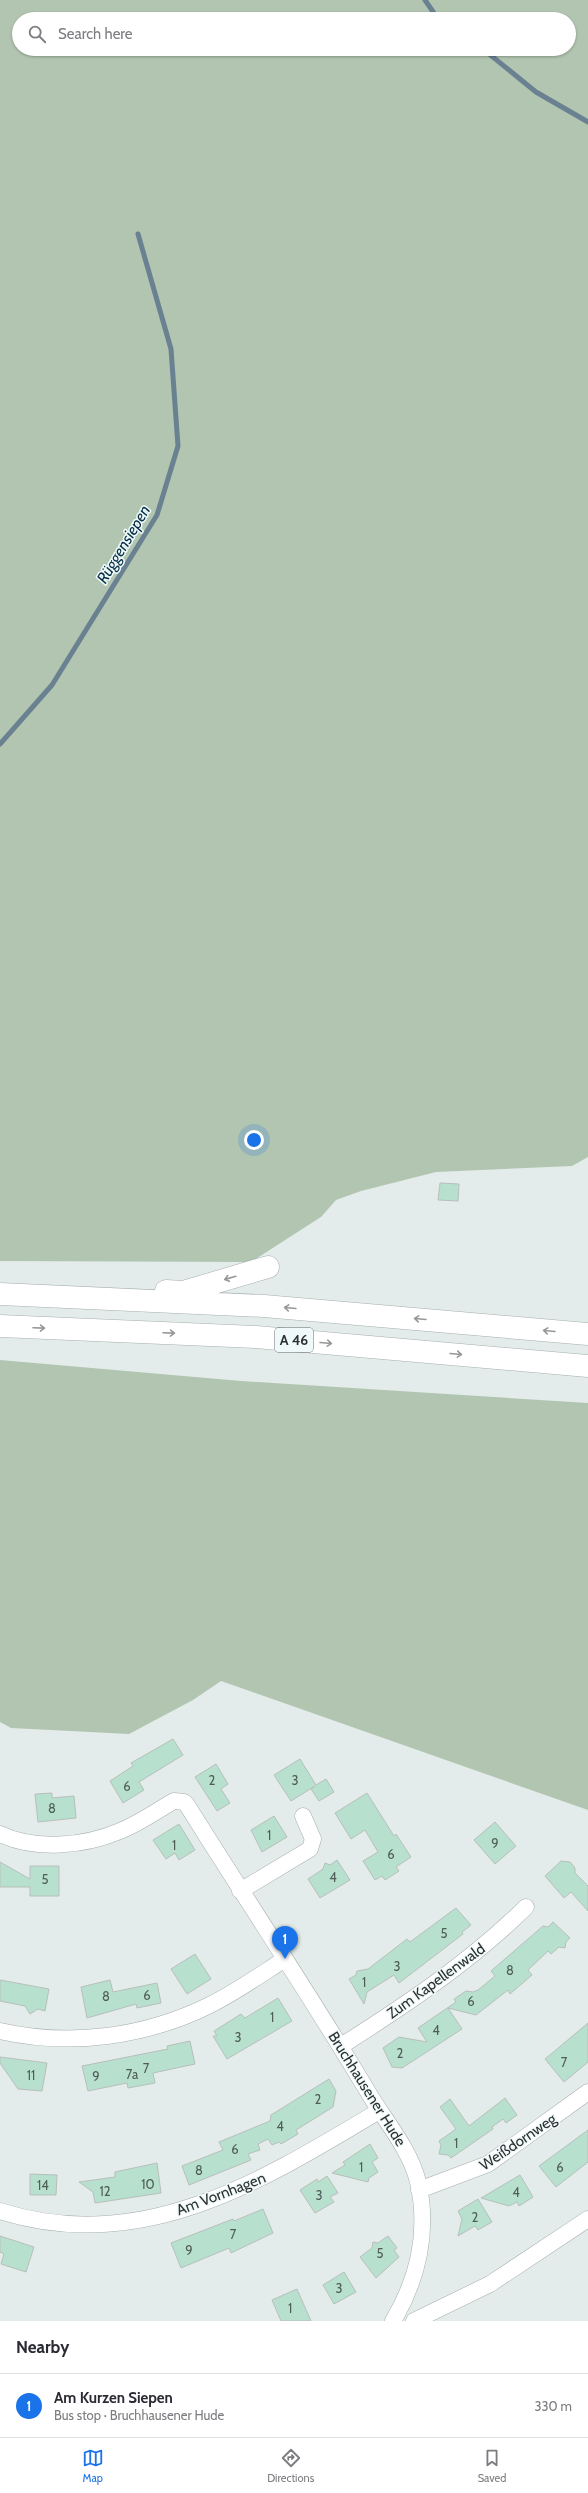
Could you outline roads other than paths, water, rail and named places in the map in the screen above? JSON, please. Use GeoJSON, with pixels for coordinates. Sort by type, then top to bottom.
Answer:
{"type":"FeatureCollection","features":[{"type":"Feature","properties":{"kind":"highway"},"geometry":{"type":"LineString","coordinates":[[7,1295],[54,1286],[183,1292],[268,1267]]}},
{"type":"Feature","properties":{"kind":"highway","name":"A 46"},"geometry":{"type":"LineString","coordinates":[[7,1295],[264,1306],[588,1334]]}},
{"type":"Feature","properties":{"kind":"highway","name":"A 46"},"geometry":{"type":"LineString","coordinates":[[0,1326],[256,1337],[588,1366]]}},
{"type":"Feature","properties":{"kind":"street","name":"Bruchhausener Hude"},"geometry":{"type":"LineString","coordinates":[[0,1834],[31,1842],[69,1843],[89,1841],[121,1831],[174,1801],[180,1801],[187,1805],[240,1891],[341,2046],[410,2161],[420,2190],[422,2234],[417,2269],[407,2296],[393,2321]]}},
{"type":"Feature","properties":{"kind":"street"},"geometry":{"type":"LineString","coordinates":[[240,1891],[310,1849],[313,1840],[303,1816]]}},
{"type":"Feature","properties":{"kind":"street","name":"Zum Kapellenwald"},"geometry":{"type":"LineString","coordinates":[[341,2046],[416,1998],[450,1973],[492,1940],[526,1907]]}},
{"type":"Feature","properties":{"kind":"street"},"geometry":{"type":"LineString","coordinates":[[0,2031],[40,2038],[67,2039],[108,2036],[143,2030],[180,2018],[210,2004],[285,1959]]}},
{"type":"Feature","properties":{"kind":"street","name":"Weißdornweg"},"geometry":{"type":"LineString","coordinates":[[420,2190],[488,2164],[588,2092]]}},
{"type":"Feature","properties":{"kind":"street","name":"Am Vornhagen"},"geometry":{"type":"LineString","coordinates":[[0,2211],[41,2222],[73,2226],[129,2220],[187,2208],[229,2194],[270,2175],[379,2111]]}},
{"type":"Feature","properties":{"kind":"street"},"geometry":{"type":"LineString","coordinates":[[414,2321],[490,2284],[588,2219]]}},
{"type":"Feature","properties":{"kind":"waterway"},"geometry":{"type":"LineString","coordinates":[[425,0],[433,12]]}},
{"type":"Feature","properties":{"kind":"waterway"},"geometry":{"type":"LineString","coordinates":[[492,56],[536,92],[588,122]]}},
{"type":"Feature","properties":{"kind":"waterway","name":"Rüggensiepen"},"geometry":{"type":"LineString","coordinates":[[0,744],[52,685],[157,515],[178,446],[171,349],[138,234]]}},
{"type":"Feature","properties":{"kind":"place","name":"Am Kurzen Siepen"},"geometry":{"type":"Point","coordinates":[285,1959]}}]}
